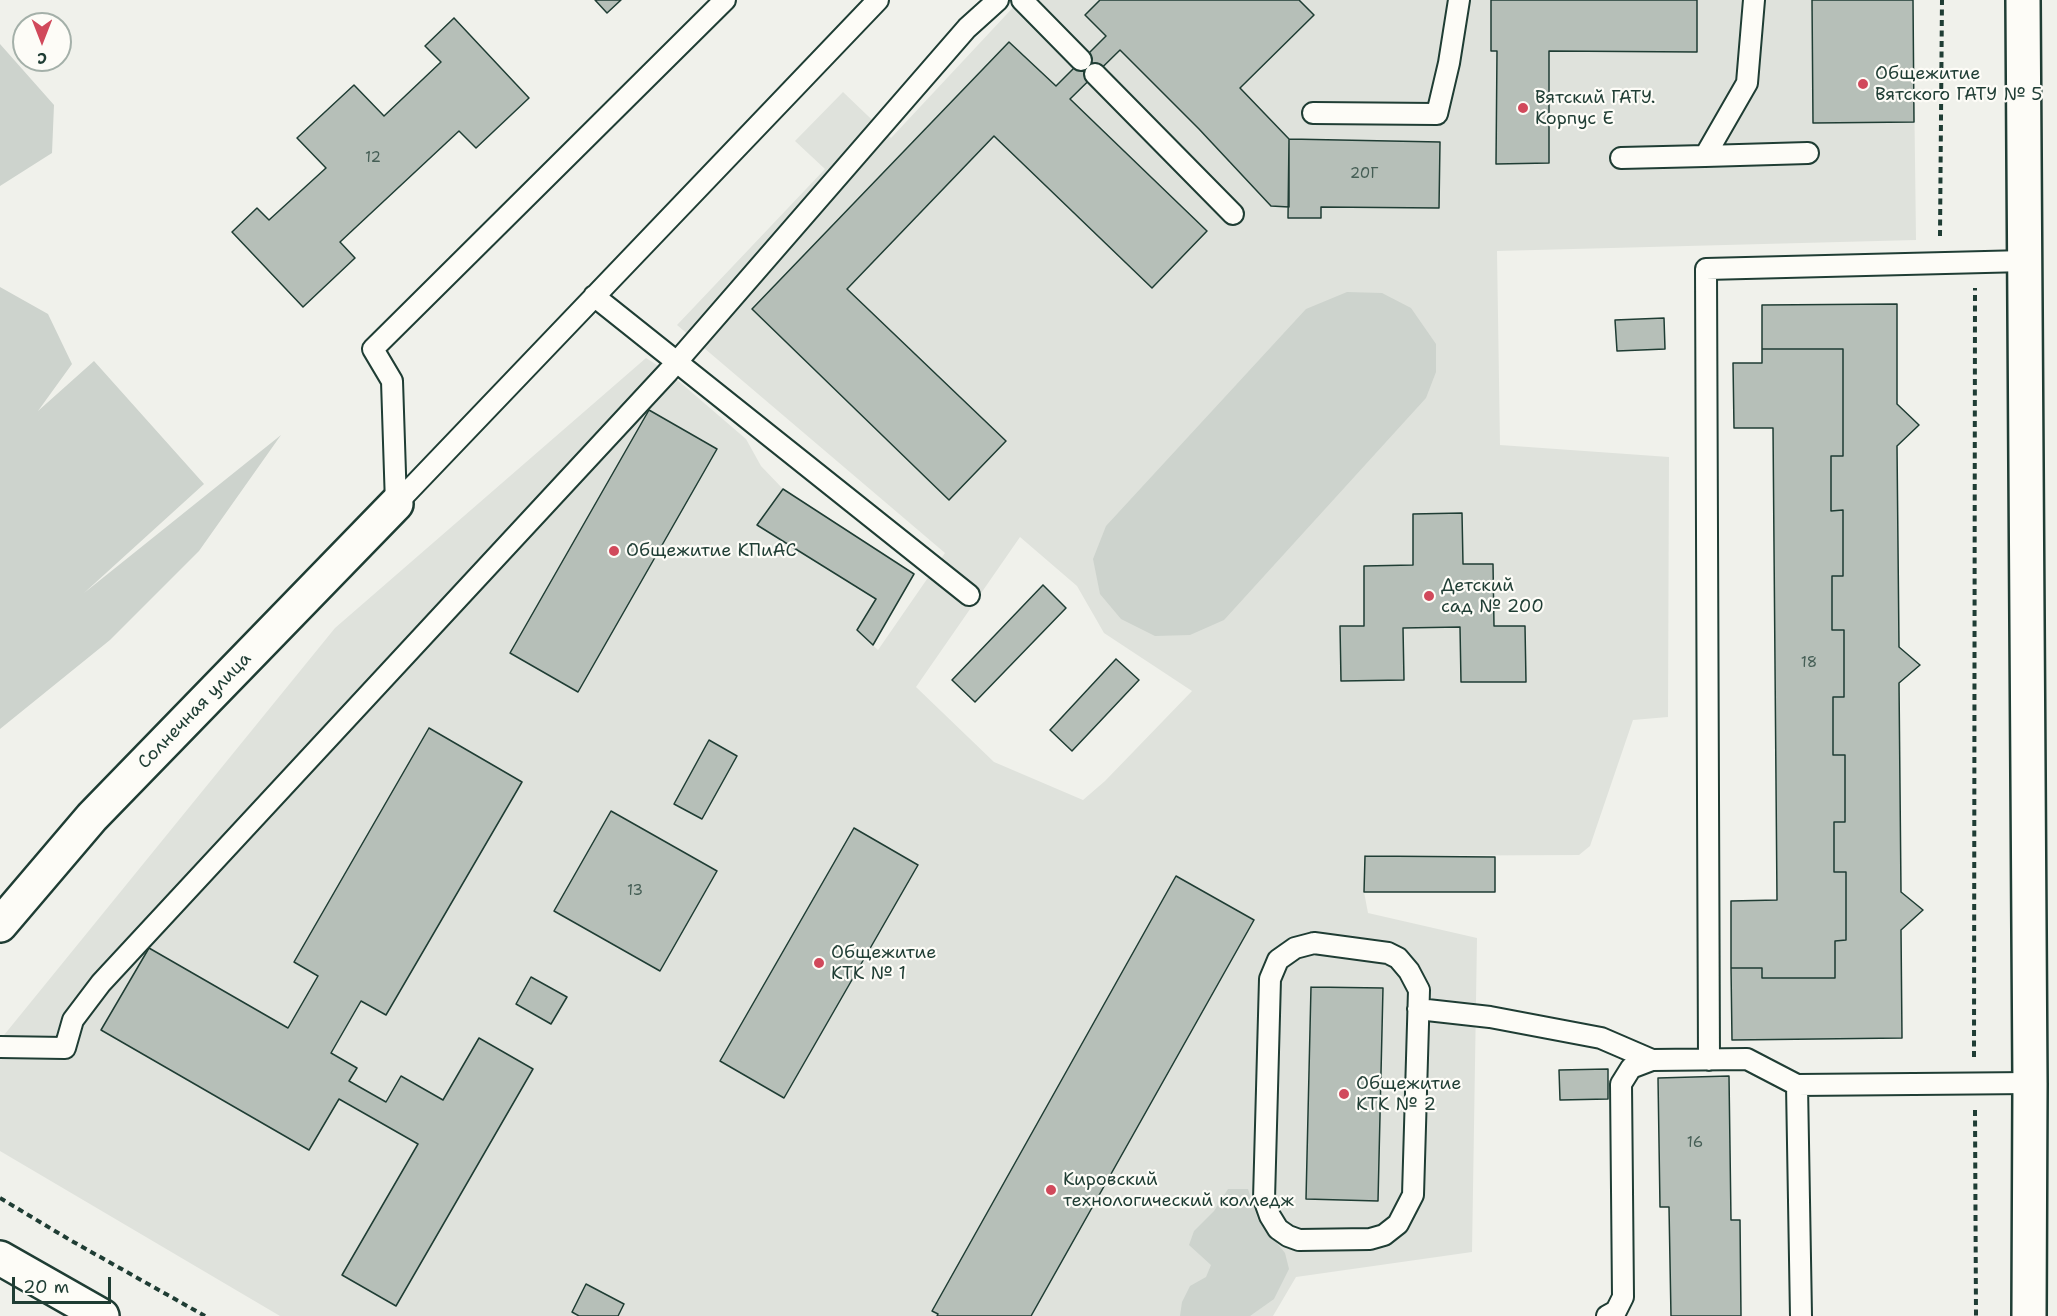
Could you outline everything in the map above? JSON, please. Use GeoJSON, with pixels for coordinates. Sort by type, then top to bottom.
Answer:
{"type":"FeatureCollection","features":[{"type":"Feature","properties":{"kind":"main road"},"geometry":{"type":"LineString","coordinates":[[2023,0],[2030,1083],[2029,1316]]}},
{"type":"Feature","properties":{"kind":"main road","name":"Солнечная улица"},"geometry":{"type":"LineString","coordinates":[[0,925],[92,817],[396,504]]}},
{"type":"Feature","properties":{"kind":"main road"},"geometry":{"type":"LineString","coordinates":[[0,1258],[102,1316]]}},
{"type":"Feature","properties":{"kind":"lane"},"geometry":{"type":"LineString","coordinates":[[396,504],[392,381],[373,349],[725,0]]}},
{"type":"Feature","properties":{"kind":"lane"},"geometry":{"type":"LineString","coordinates":[[396,504],[878,0]]}},
{"type":"Feature","properties":{"kind":"lane"},"geometry":{"type":"LineString","coordinates":[[0,1047],[65,1048],[73,1020],[101,983],[676,362],[959,36],[998,0]]}},
{"type":"Feature","properties":{"kind":"lane"},"geometry":{"type":"LineString","coordinates":[[1022,0],[1081,60]]}},
{"type":"Feature","properties":{"kind":"lane"},"geometry":{"type":"LineString","coordinates":[[1313,113],[1437,114],[1449,63],[1459,0]]}},
{"type":"Feature","properties":{"kind":"lane"},"geometry":{"type":"LineString","coordinates":[[1705,156],[1747,83],[1754,0]]}},
{"type":"Feature","properties":{"kind":"lane"},"geometry":{"type":"LineString","coordinates":[[1095,75],[1233,214]]}},
{"type":"Feature","properties":{"kind":"lane"},"geometry":{"type":"LineString","coordinates":[[1622,158],[1808,153]]}},
{"type":"Feature","properties":{"kind":"lane"},"geometry":{"type":"LineString","coordinates":[[1709,1060],[1706,269],[2025,261]]}},
{"type":"Feature","properties":{"kind":"lane"},"geometry":{"type":"LineString","coordinates":[[594,296],[969,595]]}},
{"type":"Feature","properties":{"kind":"lane"},"geometry":{"type":"LineString","coordinates":[[1314,943],[1388,953],[1398,958],[1409,971],[1419,990],[1418,1009],[1413,1195],[1398,1224],[1384,1235],[1370,1239],[1299,1240],[1288,1236],[1278,1229],[1264,1199],[1270,979],[1278,960],[1295,948],[1314,943]]}},
{"type":"Feature","properties":{"kind":"lane"},"geometry":{"type":"LineString","coordinates":[[1418,1009],[1490,1017],[1602,1038],[1652,1060]]}},
{"type":"Feature","properties":{"kind":"lane"},"geometry":{"type":"LineString","coordinates":[[1607,1316],[1616,1311],[1623,1297],[1621,1084],[1631,1068],[1652,1060],[1747,1059],[1797,1085],[2030,1083]]}},
{"type":"Feature","properties":{"kind":"lane"},"geometry":{"type":"LineString","coordinates":[[1797,1085],[1801,1316]]}},
{"type":"Feature","properties":{"kind":"path"},"geometry":{"type":"LineString","coordinates":[[1940,263],[1942,0]]}},
{"type":"Feature","properties":{"kind":"path"},"geometry":{"type":"LineString","coordinates":[[1975,263],[1976,1316]]}},
{"type":"Feature","properties":{"kind":"path"},"geometry":{"type":"LineString","coordinates":[[0,1198],[205,1316]]}},
{"type":"Feature","properties":{"kind":"shaded area"},"geometry":{"type":"Polygon","coordinates":[[[1020,0],[1913,0],[1916,240],[1497,251],[1500,445],[1669,457],[1668,717],[1633,720],[1590,846],[1579,855],[1365,856],[1364,892],[1368,913],[1477,938],[1472,1252],[1296,1277],[1273,1316],[280,1316],[0,1151],[0,1040],[335,628],[646,358],[668,372],[746,439],[761,466],[783,489],[758,525],[876,599],[857,630],[878,650],[945,553],[677,325],[825,169],[795,141],[843,92],[891,138],[1020,0]],[[1020,537],[916,687],[994,762],[1083,800],[1105,781],[1192,691],[1104,633],[1077,586],[1020,537]]]}},
{"type":"Feature","properties":{"kind":"shaded area"},"geometry":{"type":"Polygon","coordinates":[[[0,44],[12,58],[12,72],[25,72],[54,105],[52,153],[0,186],[0,44]]]}},
{"type":"Feature","properties":{"kind":"shaded area"},"geometry":{"type":"Polygon","coordinates":[[[0,287],[48,314],[72,364],[38,411],[94,361],[204,484],[84,593],[281,435],[199,551],[110,640],[0,729],[0,287]]]}},
{"type":"Feature","properties":{"kind":"shaded area"},"geometry":{"type":"Polygon","coordinates":[[[1347,292],[1382,293],[1411,308],[1436,344],[1436,372],[1426,398],[1224,620],[1190,635],[1155,636],[1121,619],[1100,594],[1093,559],[1106,526],[1306,309],[1347,292]]]}},
{"type":"Feature","properties":{"kind":"shaded area"},"geometry":{"type":"Polygon","coordinates":[[[1228,1189],[1248,1189],[1258,1220],[1285,1253],[1289,1269],[1274,1299],[1250,1316],[1180,1316],[1182,1302],[1190,1286],[1206,1277],[1211,1265],[1189,1245],[1194,1231],[1214,1211],[1228,1189]]]}},
{"type":"Feature","properties":{"kind":"building"},"geometry":{"type":"Polygon","coordinates":[[[595,0],[621,0],[607,13],[595,0]]]}},
{"type":"Feature","properties":{"kind":"building"},"geometry":{"type":"Polygon","coordinates":[[[1100,0],[1299,0],[1314,15],[1240,88],[1289,139],[1289,207],[1271,206],[1199,129],[1120,50],[1070,99],[1207,231],[1152,288],[994,136],[847,289],[1006,441],[949,500],[752,309],[1009,42],[1056,86],[1106,36],[1085,15],[1100,0]]]}},
{"type":"Feature","properties":{"kind":"building","name":"Вятский ГАТУ. Корпус Е"},"geometry":{"type":"Polygon","coordinates":[[[1491,0],[1697,0],[1697,52],[1549,51],[1549,163],[1496,164],[1497,51],[1491,51],[1491,0]]]}},
{"type":"Feature","properties":{"kind":"building","name":"Общежитие Вятского ГАТУ № 5"},"geometry":{"type":"Polygon","coordinates":[[[1812,0],[1913,0],[1914,122],[1813,123],[1812,0]]]}},
{"type":"Feature","properties":{"kind":"building"},"geometry":{"type":"Polygon","coordinates":[[[454,18],[529,98],[476,148],[459,131],[340,242],[355,258],[303,307],[232,232],[257,208],[269,220],[326,168],[297,138],[354,85],[384,116],[441,62],[425,46],[454,18]]]}},
{"type":"Feature","properties":{"kind":"building"},"geometry":{"type":"Polygon","coordinates":[[[1289,139],[1440,142],[1439,208],[1321,207],[1321,218],[1288,218],[1289,139]]]}},
{"type":"Feature","properties":{"kind":"building"},"geometry":{"type":"Polygon","coordinates":[[[1897,304],[1897,404],[1919,425],[1897,446],[1899,647],[1920,665],[1899,683],[1901,892],[1923,910],[1901,930],[1902,1038],[1732,1040],[1731,968],[1762,968],[1762,978],[1835,978],[1835,941],[1846,940],[1846,872],[1834,872],[1834,822],[1845,822],[1845,755],[1833,755],[1833,697],[1844,697],[1844,630],[1832,630],[1832,576],[1843,576],[1843,510],[1831,511],[1831,456],[1843,456],[1843,349],[1762,349],[1762,305],[1897,304]]]}},
{"type":"Feature","properties":{"kind":"building"},"geometry":{"type":"Polygon","coordinates":[[[1664,318],[1665,349],[1617,351],[1615,320],[1664,318]]]}},
{"type":"Feature","properties":{"kind":"building"},"geometry":{"type":"Polygon","coordinates":[[[1762,349],[1843,349],[1843,456],[1831,456],[1831,511],[1843,510],[1843,576],[1832,576],[1832,630],[1844,630],[1844,697],[1833,697],[1833,755],[1845,755],[1845,822],[1834,822],[1834,872],[1846,872],[1846,940],[1835,941],[1835,978],[1762,978],[1762,968],[1731,968],[1731,901],[1777,900],[1773,428],[1734,428],[1733,363],[1762,363],[1762,349]]]}},
{"type":"Feature","properties":{"kind":"building","name":"Общежитие КПиАС"},"geometry":{"type":"Polygon","coordinates":[[[649,410],[717,449],[578,692],[510,653],[649,410]]]}},
{"type":"Feature","properties":{"kind":"building"},"geometry":{"type":"Polygon","coordinates":[[[783,489],[914,574],[873,645],[857,630],[876,599],[757,525],[783,489]]]}},
{"type":"Feature","properties":{"kind":"building","name":"Детский сад № 200"},"geometry":{"type":"Polygon","coordinates":[[[1462,513],[1463,564],[1493,564],[1494,626],[1525,626],[1526,682],[1461,682],[1460,627],[1403,628],[1404,680],[1341,681],[1340,626],[1364,626],[1364,566],[1413,565],[1413,514],[1462,513]]]}},
{"type":"Feature","properties":{"kind":"building"},"geometry":{"type":"Polygon","coordinates":[[[1043,585],[1066,608],[975,702],[952,680],[1043,585]]]}},
{"type":"Feature","properties":{"kind":"building"},"geometry":{"type":"Polygon","coordinates":[[[1116,659],[1139,680],[1072,751],[1050,730],[1116,659]]]}},
{"type":"Feature","properties":{"kind":"building"},"geometry":{"type":"Polygon","coordinates":[[[429,728],[522,782],[386,1015],[361,1001],[331,1053],[357,1068],[349,1081],[386,1102],[401,1076],[443,1100],[479,1038],[533,1069],[396,1306],[342,1275],[418,1144],[339,1099],[309,1150],[101,1030],[149,948],[288,1028],[318,976],[294,962],[429,728]]]}},
{"type":"Feature","properties":{"kind":"building"},"geometry":{"type":"Polygon","coordinates":[[[709,740],[737,756],[702,819],[674,804],[709,740]]]}},
{"type":"Feature","properties":{"kind":"building"},"geometry":{"type":"Polygon","coordinates":[[[611,811],[717,871],[660,971],[554,911],[611,811]]]}},
{"type":"Feature","properties":{"kind":"building","name":"Общежитие КТК № 1"},"geometry":{"type":"Polygon","coordinates":[[[854,828],[918,865],[784,1098],[720,1061],[854,828]]]}},
{"type":"Feature","properties":{"kind":"building"},"geometry":{"type":"Polygon","coordinates":[[[1365,856],[1495,857],[1495,892],[1364,892],[1365,856]]]}},
{"type":"Feature","properties":{"kind":"building","name":"Кировский технологический колледж"},"geometry":{"type":"Polygon","coordinates":[[[1176,876],[1254,920],[1031,1316],[937,1316],[938,1314],[932,1311],[1176,876]]]}},
{"type":"Feature","properties":{"kind":"building"},"geometry":{"type":"Polygon","coordinates":[[[531,977],[567,997],[551,1024],[516,1004],[531,977]]]}},
{"type":"Feature","properties":{"kind":"building","name":"Общежитие КТК № 2"},"geometry":{"type":"Polygon","coordinates":[[[1311,987],[1383,988],[1378,1201],[1306,1199],[1311,987]]]}},
{"type":"Feature","properties":{"kind":"building"},"geometry":{"type":"Polygon","coordinates":[[[1608,1069],[1608,1099],[1560,1100],[1559,1070],[1608,1069]]]}},
{"type":"Feature","properties":{"kind":"building"},"geometry":{"type":"Polygon","coordinates":[[[1729,1076],[1731,1220],[1740,1220],[1741,1316],[1671,1316],[1669,1207],[1660,1207],[1658,1078],[1729,1076]]]}},
{"type":"Feature","properties":{"kind":"building"},"geometry":{"type":"Polygon","coordinates":[[[586,1284],[624,1304],[618,1316],[579,1316],[572,1312],[586,1284]]]}},
{"type":"Feature","properties":{"kind":"place","name":"Общежитие Вятского ГАТУ № 5"},"geometry":{"type":"Point","coordinates":[1863,84]}},
{"type":"Feature","properties":{"kind":"place","name":"Вятский ГАТУ. Корпус Е"},"geometry":{"type":"Point","coordinates":[1523,108]}},
{"type":"Feature","properties":{"kind":"place","name":"Общежитие КПиАС"},"geometry":{"type":"Point","coordinates":[614,551]}},
{"type":"Feature","properties":{"kind":"place","name":"Детский сад № 200"},"geometry":{"type":"Point","coordinates":[1429,596]}},
{"type":"Feature","properties":{"kind":"place","name":"Общежитие КТК № 1"},"geometry":{"type":"Point","coordinates":[819,963]}},
{"type":"Feature","properties":{"kind":"place","name":"Общежитие КТК № 2"},"geometry":{"type":"Point","coordinates":[1344,1094]}},
{"type":"Feature","properties":{"kind":"place","name":"Кировский технологический колледж"},"geometry":{"type":"Point","coordinates":[1051,1190]}}]}
